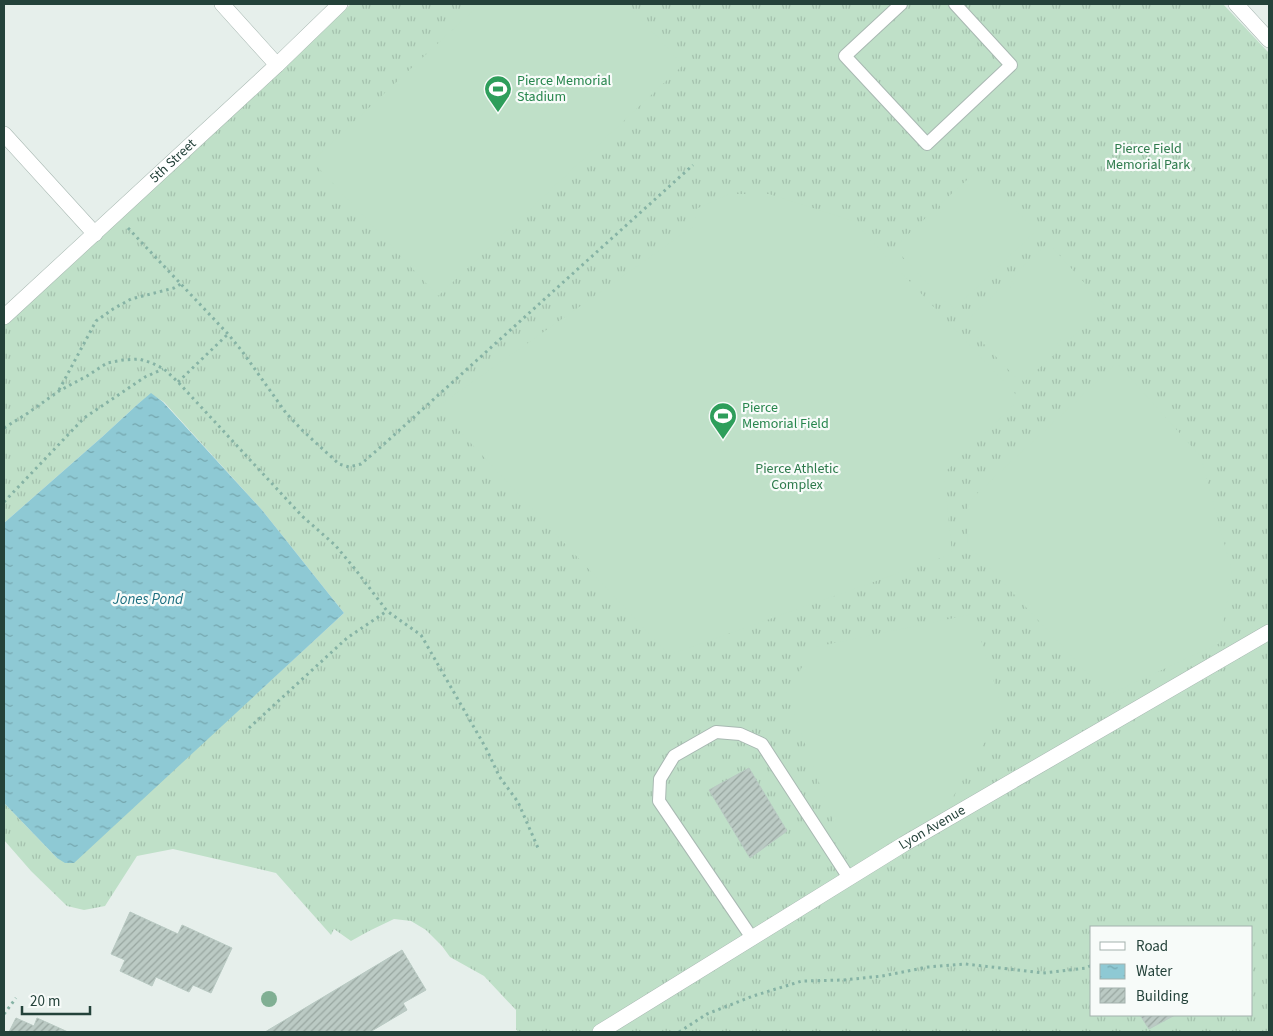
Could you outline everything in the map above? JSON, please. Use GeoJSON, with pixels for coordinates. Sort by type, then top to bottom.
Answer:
{"type":"FeatureCollection","features":[{"type":"Feature","properties":{"kind":"street"},"geometry":{"type":"LineString","coordinates":[[222,4],[277,65]]}},
{"type":"Feature","properties":{"kind":"street","name":"5th Street"},"geometry":{"type":"LineString","coordinates":[[4,317],[277,65],[340,4]]}},
{"type":"Feature","properties":{"kind":"street"},"geometry":{"type":"LineString","coordinates":[[1236,4],[1269,40]]}},
{"type":"Feature","properties":{"kind":"street"},"geometry":{"type":"LineString","coordinates":[[4,134],[95,234]]}},
{"type":"Feature","properties":{"kind":"street","name":"Lyon Avenue"},"geometry":{"type":"LineString","coordinates":[[600,1032],[912,839],[1269,632]]}},
{"type":"Feature","properties":{"kind":"lane"},"geometry":{"type":"LineString","coordinates":[[901,4],[845,56],[927,144],[1010,65],[955,4]]}},
{"type":"Feature","properties":{"kind":"lane"},"geometry":{"type":"LineString","coordinates":[[752,938],[659,801],[660,779],[674,756],[716,732],[740,734],[762,744],[849,878]]}},
{"type":"Feature","properties":{"kind":"path"},"geometry":{"type":"LineString","coordinates":[[116,214],[228,334],[286,413],[302,431],[338,464],[348,467],[361,464],[693,165]]}},
{"type":"Feature","properties":{"kind":"path"},"geometry":{"type":"LineString","coordinates":[[59,391],[96,321],[131,299],[174,288],[181,284]]}},
{"type":"Feature","properties":{"kind":"path"},"geometry":{"type":"LineString","coordinates":[[178,382],[228,334]]}},
{"type":"Feature","properties":{"kind":"path"},"geometry":{"type":"LineString","coordinates":[[4,428],[59,391],[107,363],[139,359],[164,369],[302,516],[335,545],[387,611],[421,635],[487,750],[499,776],[518,802],[538,848]]}},
{"type":"Feature","properties":{"kind":"path"},"geometry":{"type":"LineString","coordinates":[[4,502],[84,418],[146,377],[164,369]]}},
{"type":"Feature","properties":{"kind":"path"},"geometry":{"type":"LineString","coordinates":[[249,728],[348,638],[387,611]]}},
{"type":"Feature","properties":{"kind":"path"},"geometry":{"type":"LineString","coordinates":[[679,1032],[707,1014],[753,996],[802,981],[854,979],[882,976],[928,967],[965,964],[1043,973],[1090,967]]}},
{"type":"Feature","properties":{"kind":"path"},"geometry":{"type":"LineString","coordinates":[[4,1014],[16,998]]}},
{"type":"Feature","properties":{"kind":"green space","name":"Pierce Athletic Complex"},"geometry":{"type":"Polygon","coordinates":[[[351,4],[1223,4],[1269,53],[1269,1032],[518,1032],[516,1029],[516,1010],[484,976],[450,957],[426,930],[411,921],[394,919],[351,941],[334,929],[331,935],[276,873],[173,849],[137,856],[105,906],[84,910],[67,906],[31,871],[4,840],[4,803],[57,858],[255,695],[344,613],[262,510],[164,402],[151,394],[4,523],[4,323],[351,4]]]}},
{"type":"Feature","properties":{"kind":"green space","name":"Pierce Memorial Stadium"},"geometry":{"type":"Polygon","coordinates":[[[480,4],[627,4],[683,65],[438,296],[312,161],[480,4]]]}},
{"type":"Feature","properties":{"kind":"green space"},"geometry":{"type":"Polygon","coordinates":[[[977,171],[982,174],[1035,232],[998,267],[994,263],[987,269],[991,274],[954,309],[950,304],[948,305],[895,247],[932,212],[937,216],[943,210],[939,205],[977,171]]]}},
{"type":"Feature","properties":{"kind":"green space","name":"Pierce Memorial Field"},"geometry":{"type":"Polygon","coordinates":[[[729,194],[769,194],[853,221],[1020,399],[944,473],[952,554],[669,655],[437,407],[694,226],[698,208],[729,194]]]}},
{"type":"Feature","properties":{"kind":"green space"},"geometry":{"type":"Polygon","coordinates":[[[1047,244],[1051,249],[1053,248],[1106,307],[1068,341],[1064,337],[1057,343],[1061,348],[1024,382],[1020,378],[1018,380],[968,327],[970,325],[966,321],[1003,286],[1007,290],[1014,284],[1010,279],[1047,244]]]}},
{"type":"Feature","properties":{"kind":"green space"},"geometry":{"type":"Polygon","coordinates":[[[1117,363],[1201,457],[1232,572],[1220,643],[1108,695],[967,544],[968,502],[1117,363]]]}},
{"type":"Feature","properties":{"kind":"green space"},"geometry":{"type":"Polygon","coordinates":[[[973,614],[1003,711],[946,809],[850,867],[786,692],[815,647],[973,614]]]}},
{"type":"Feature","properties":{"kind":"water","name":"Jones Pond"},"geometry":{"type":"Polygon","coordinates":[[[151,393],[163,402],[262,510],[344,613],[74,863],[65,863],[57,858],[4,803],[4,523],[151,393]]]}},
{"type":"Feature","properties":{"kind":"building"},"geometry":{"type":"Polygon","coordinates":[[[749,768],[787,831],[750,858],[709,790],[749,768]]]}},
{"type":"Feature","properties":{"kind":"building"},"geometry":{"type":"Polygon","coordinates":[[[130,912],[178,934],[182,925],[232,948],[211,993],[193,985],[189,992],[156,977],[152,986],[120,971],[125,960],[111,954],[130,912]]]}},
{"type":"Feature","properties":{"kind":"building"},"geometry":{"type":"Polygon","coordinates":[[[402,950],[426,990],[403,1003],[407,1010],[370,1032],[265,1032],[402,950]]]}},
{"type":"Feature","properties":{"kind":"building"},"geometry":{"type":"Polygon","coordinates":[[[1141,1016],[1173,1016],[1149,1029],[1141,1016]]]}},
{"type":"Feature","properties":{"kind":"building"},"geometry":{"type":"Polygon","coordinates":[[[16,1018],[34,1026],[37,1018],[68,1032],[9,1032],[16,1018]]]}},
{"type":"Feature","properties":{"kind":"place","name":"Pierce Memorial Stadium"},"geometry":{"type":"Point","coordinates":[498,113]}},
{"type":"Feature","properties":{"kind":"place","name":"Pierce Memorial Field"},"geometry":{"type":"Point","coordinates":[723,440]}},
{"type":"Feature","properties":{"kind":"park label","name":"Pierce Field Memorial Park"},"geometry":{"type":"Point","coordinates":[1148,158]}}]}
